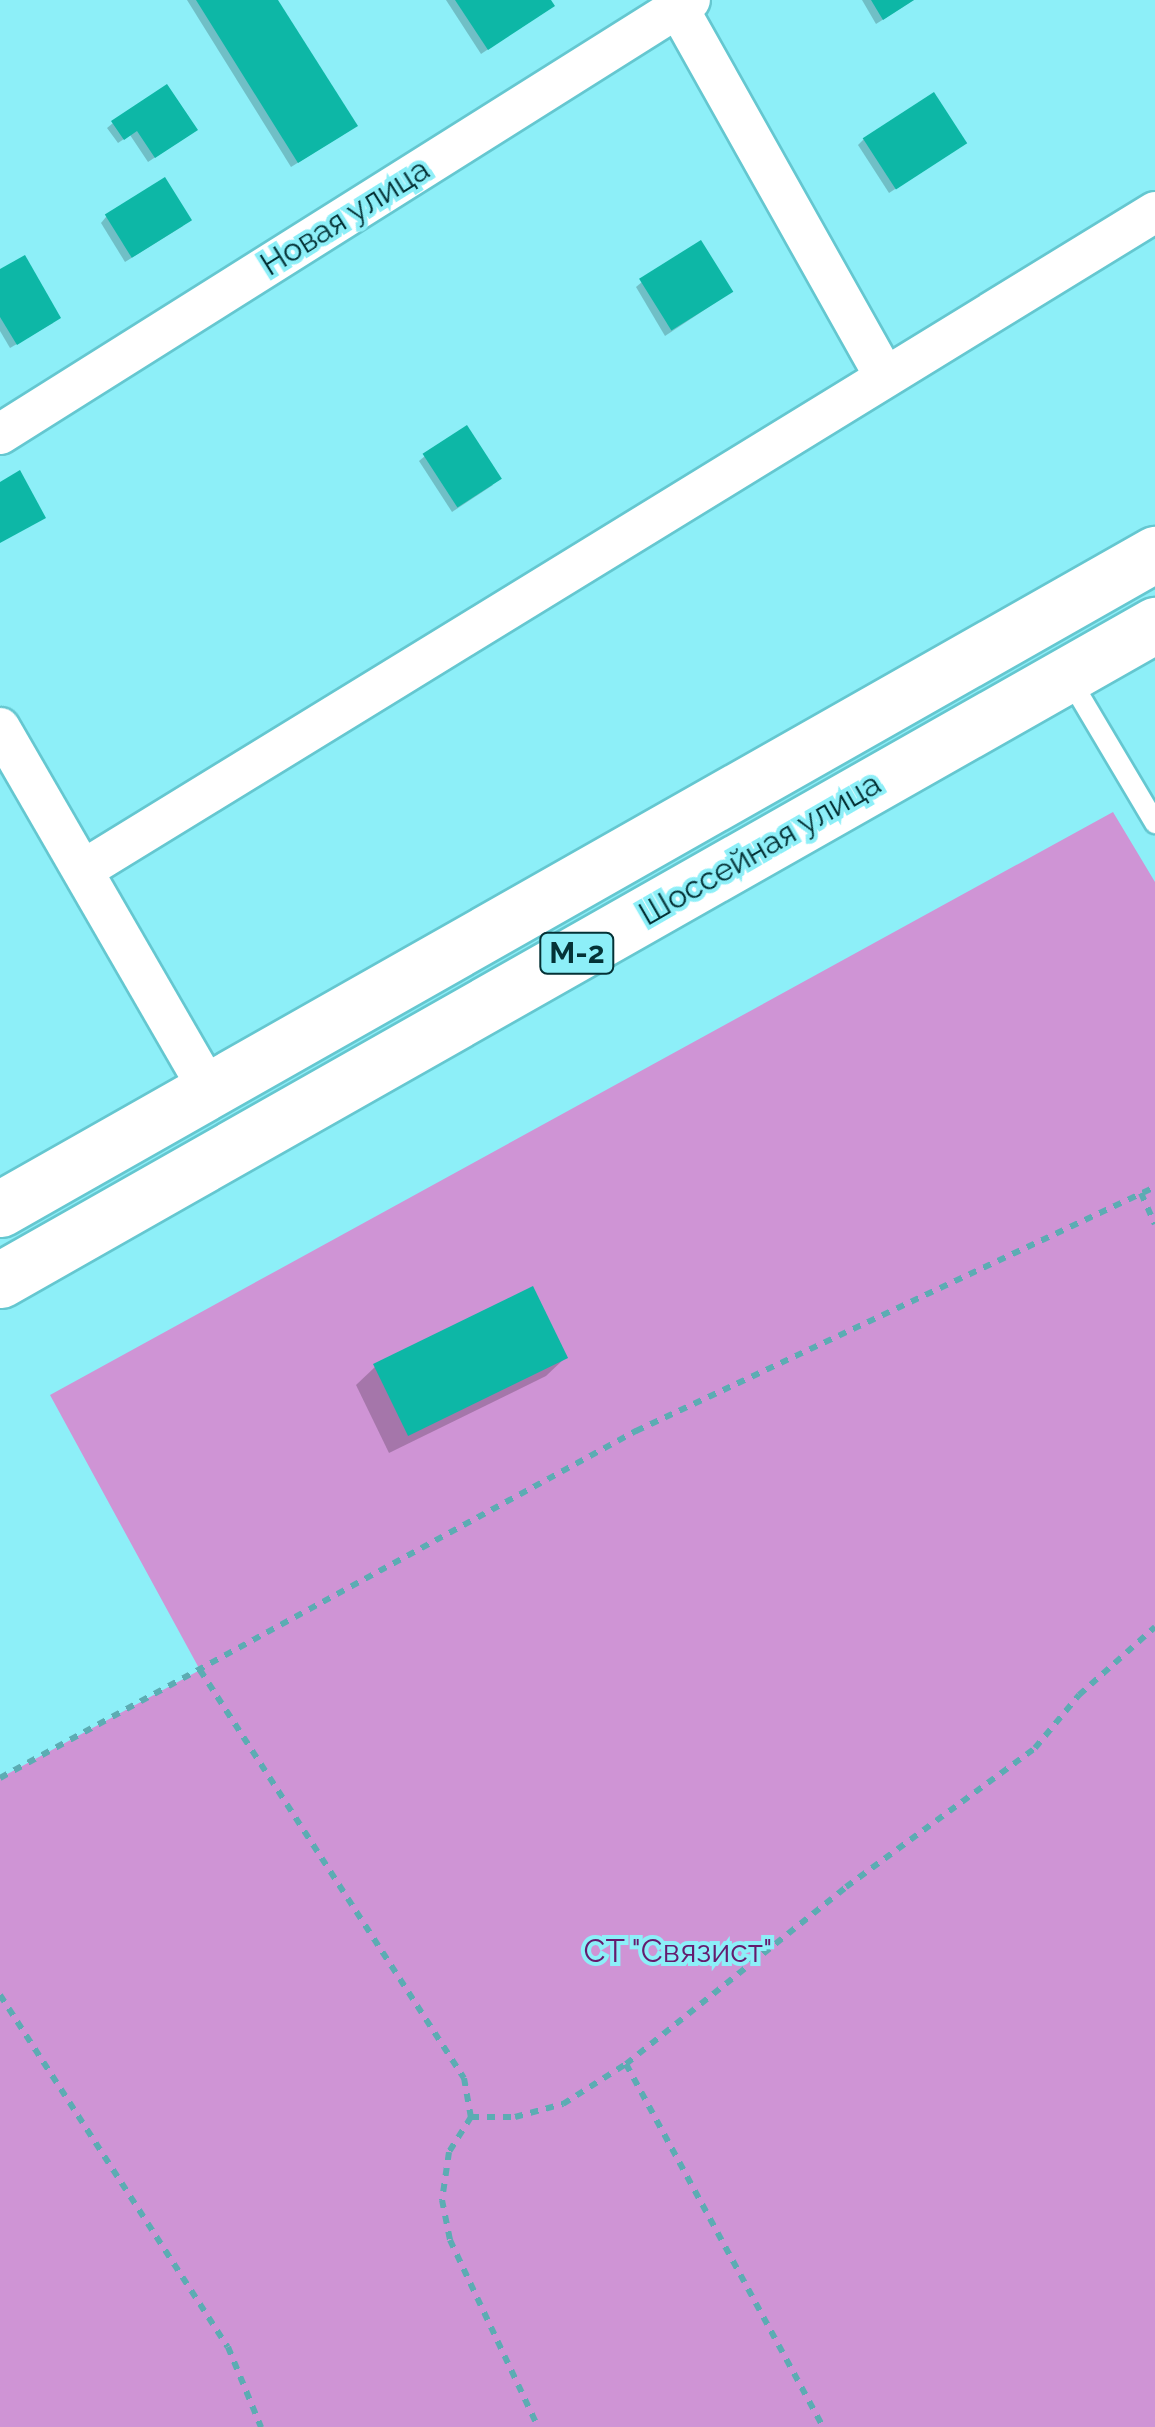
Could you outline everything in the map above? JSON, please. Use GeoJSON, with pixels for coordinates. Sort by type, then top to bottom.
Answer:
{"type":"FeatureCollection","features":[{"type":"Feature","properties":{"kind":"highway","name":"Шоссейная улица"},"geometry":{"type":"LineString","coordinates":[[0,1209],[1155,554]]}},
{"type":"Feature","properties":{"kind":"highway","name":"Шоссейная улица"},"geometry":{"type":"LineString","coordinates":[[0,1280],[1155,625]]}},
{"type":"Feature","properties":{"kind":"street"},"geometry":{"type":"LineString","coordinates":[[684,4],[885,377]]}},
{"type":"Feature","properties":{"kind":"street","name":"Новая улица"},"geometry":{"type":"LineString","coordinates":[[0,434],[684,4]]}},
{"type":"Feature","properties":{"kind":"street"},"geometry":{"type":"LineString","coordinates":[[83,870],[1155,212]]}},
{"type":"Feature","properties":{"kind":"street"},"geometry":{"type":"LineString","coordinates":[[0,728],[210,1090]]}},
{"type":"Feature","properties":{"kind":"lane"},"geometry":{"type":"LineString","coordinates":[[1067,675],[1155,822]]}},
{"type":"Feature","properties":{"kind":"path"},"geometry":{"type":"LineString","coordinates":[[0,1778],[636,1431],[1155,1187]]}},
{"type":"Feature","properties":{"kind":"path"},"geometry":{"type":"LineString","coordinates":[[1141,1193],[1155,1224]]}},
{"type":"Feature","properties":{"kind":"path"},"geometry":{"type":"LineString","coordinates":[[471,2117],[515,2116],[563,2104],[626,2064],[846,1887],[1035,1748],[1079,1695],[1155,1626]]}},
{"type":"Feature","properties":{"kind":"path"},"geometry":{"type":"LineString","coordinates":[[200,1670],[464,2078],[471,2117],[449,2152],[442,2200],[447,2227],[538,2427]]}},
{"type":"Feature","properties":{"kind":"path"},"geometry":{"type":"LineString","coordinates":[[0,1995],[228,2348],[261,2427]]}},
{"type":"Feature","properties":{"kind":"path"},"geometry":{"type":"LineString","coordinates":[[626,2064],[823,2427]]}},
{"type":"Feature","properties":{"kind":"green space","name":"СТ \"Связист\""},"geometry":{"type":"Polygon","coordinates":[[[1113,812],[1155,882],[1155,2427],[0,2427],[0,1778],[200,1670],[50,1395],[1113,812]]]}},
{"type":"Feature","properties":{"kind":"building"},"geometry":{"type":"Polygon","coordinates":[[[196,0],[278,0],[358,126],[298,163],[196,0]]]}},
{"type":"Feature","properties":{"kind":"building"},"geometry":{"type":"Polygon","coordinates":[[[455,0],[551,0],[555,6],[488,50],[455,0]]]}},
{"type":"Feature","properties":{"kind":"building"},"geometry":{"type":"Polygon","coordinates":[[[871,0],[914,0],[883,20],[871,0]]]}},
{"type":"Feature","properties":{"kind":"building"},"geometry":{"type":"Polygon","coordinates":[[[167,84],[198,130],[155,158],[137,131],[124,140],[111,121],[167,84]]]}},
{"type":"Feature","properties":{"kind":"building"},"geometry":{"type":"Polygon","coordinates":[[[934,92],[967,143],[896,189],[863,138],[934,92]]]}},
{"type":"Feature","properties":{"kind":"building"},"geometry":{"type":"Polygon","coordinates":[[[165,177],[192,220],[132,258],[105,215],[165,177]]]}},
{"type":"Feature","properties":{"kind":"building"},"geometry":{"type":"Polygon","coordinates":[[[701,240],[733,292],[671,330],[639,279],[701,240]]]}},
{"type":"Feature","properties":{"kind":"building"},"geometry":{"type":"Polygon","coordinates":[[[25,255],[61,318],[17,345],[0,317],[0,269],[25,255]]]}},
{"type":"Feature","properties":{"kind":"building"},"geometry":{"type":"Polygon","coordinates":[[[467,425],[502,479],[457,508],[423,454],[467,425]]]}},
{"type":"Feature","properties":{"kind":"building"},"geometry":{"type":"Polygon","coordinates":[[[20,470],[46,518],[0,543],[0,482],[20,470]]]}},
{"type":"Feature","properties":{"kind":"building"},"geometry":{"type":"Polygon","coordinates":[[[533,1286],[568,1358],[408,1436],[373,1364],[533,1286]]]}}]}
